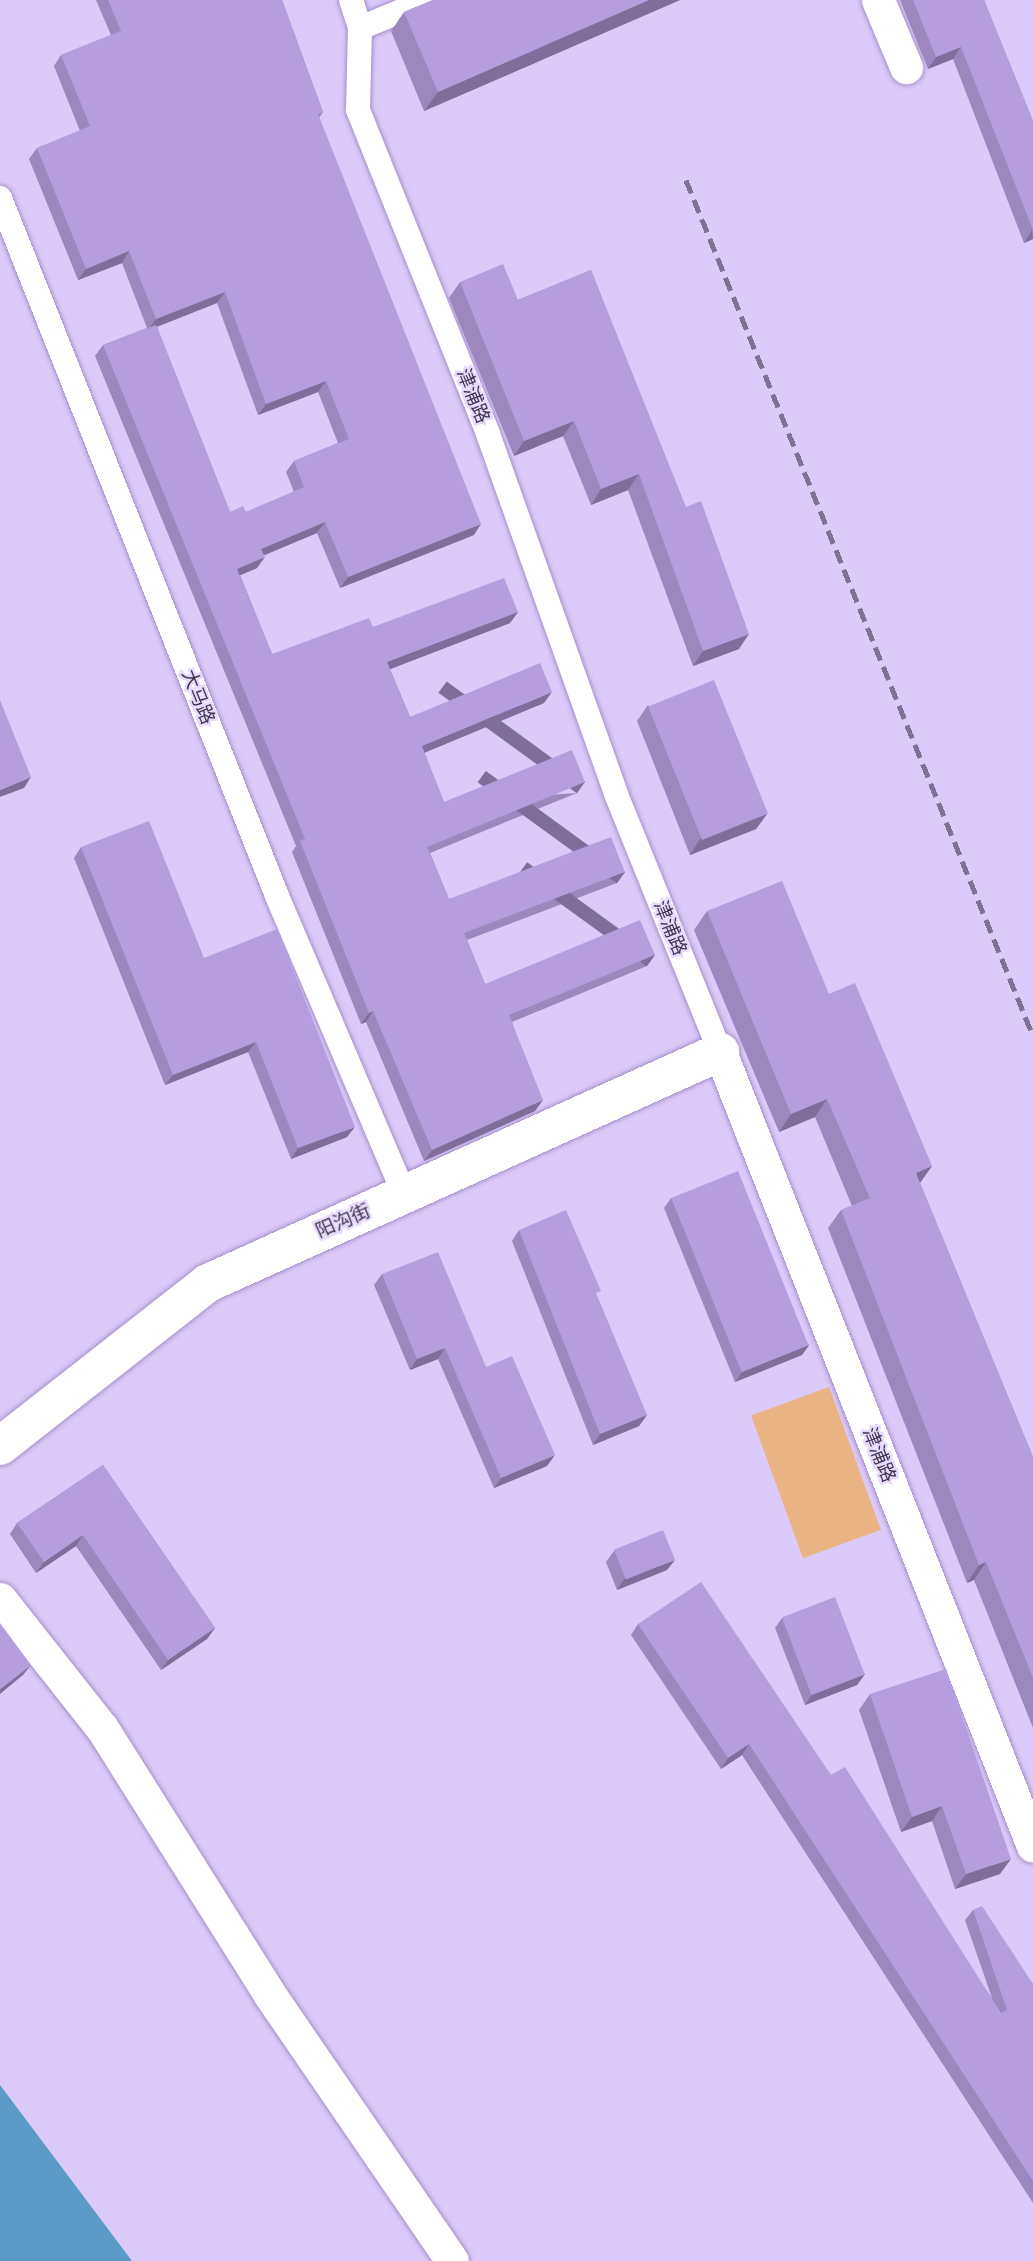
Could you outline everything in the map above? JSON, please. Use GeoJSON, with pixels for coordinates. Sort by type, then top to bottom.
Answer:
{"type":"FeatureCollection","features":[{"type":"Feature","properties":{"kind":"street","name":"津浦路"},"geometry":{"type":"LineString","coordinates":[[351,0],[360,28],[358,110],[488,434],[617,794],[1033,1846]]}},
{"type":"Feature","properties":{"kind":"street"},"geometry":{"type":"LineString","coordinates":[[360,28],[428,0]]}},
{"type":"Feature","properties":{"kind":"street"},"geometry":{"type":"LineString","coordinates":[[878,0],[906,67]]}},
{"type":"Feature","properties":{"kind":"street","name":"大马路"},"geometry":{"type":"LineString","coordinates":[[0,198],[277,896],[404,1194]]}},
{"type":"Feature","properties":{"kind":"street","name":"阳沟街"},"geometry":{"type":"LineString","coordinates":[[0,1446],[208,1283],[720,1052]]}},
{"type":"Feature","properties":{"kind":"street"},"geometry":{"type":"LineString","coordinates":[[0,1599],[102,1728],[270,1996],[452,2261]]}},
{"type":"Feature","properties":{"kind":"shaded area"},"geometry":{"type":"Polygon","coordinates":[[[829,1387],[881,1530],[803,1558],[751,1415],[829,1387]]]}},
{"type":"Feature","properties":{"kind":"water"},"geometry":{"type":"Polygon","coordinates":[[[0,2085],[132,2261],[0,2261],[0,2085]]]}},
{"type":"Feature","properties":{"kind":"building"},"geometry":{"type":"Polygon","coordinates":[[[108,0],[282,0],[323,112],[318,114],[481,524],[348,577],[325,522],[261,549],[265,557],[237,569],[272,654],[369,618],[373,627],[504,578],[518,612],[387,662],[410,717],[540,663],[552,692],[422,746],[444,802],[572,750],[585,782],[427,847],[449,899],[611,837],[625,872],[464,933],[485,984],[640,920],[655,955],[509,1015],[543,1100],[432,1150],[373,1011],[369,1013],[300,841],[305,839],[103,345],[156,325],[230,512],[243,506],[246,512],[304,487],[294,461],[349,439],[326,381],[266,404],[225,292],[156,319],[129,251],[86,269],[37,148],[90,126],[61,55],[121,31],[108,0]]]}},
{"type":"Feature","properties":{"kind":"building"},"geometry":{"type":"Polygon","coordinates":[[[433,0],[649,0],[438,92],[404,12],[433,0]]]}},
{"type":"Feature","properties":{"kind":"building"},"geometry":{"type":"Polygon","coordinates":[[[913,0],[984,0],[1033,121],[1033,230],[961,47],[936,57],[913,0]]]}},
{"type":"Feature","properties":{"kind":"building"},"geometry":{"type":"Polygon","coordinates":[[[503,264],[518,300],[591,270],[686,507],[701,501],[749,634],[703,651],[639,474],[601,489],[574,421],[524,441],[460,282],[503,264]]]}},
{"type":"Feature","properties":{"kind":"building"},"geometry":{"type":"Polygon","coordinates":[[[714,680],[768,814],[702,840],[648,707],[714,680]]]}},
{"type":"Feature","properties":{"kind":"building"},"geometry":{"type":"Polygon","coordinates":[[[0,700],[31,777],[0,790],[0,700]]]}},
{"type":"Feature","properties":{"kind":"building"},"geometry":{"type":"Polygon","coordinates":[[[149,821],[204,958],[277,929],[355,1127],[298,1148],[256,1042],[173,1075],[81,847],[149,821]]]}},
{"type":"Feature","properties":{"kind":"building"},"geometry":{"type":"Polygon","coordinates":[[[782,881],[829,994],[855,983],[932,1166],[916,1173],[1033,1457],[1033,1678],[986,1562],[979,1565],[841,1210],[870,1198],[827,1099],[791,1114],[707,911],[782,881]]]}},
{"type":"Feature","properties":{"kind":"building"},"geometry":{"type":"Polygon","coordinates":[[[738,1171],[808,1345],[742,1372],[671,1198],[738,1171]]]}},
{"type":"Feature","properties":{"kind":"building"},"geometry":{"type":"Polygon","coordinates":[[[566,1210],[601,1291],[596,1293],[647,1415],[600,1434],[519,1230],[566,1210]]]}},
{"type":"Feature","properties":{"kind":"building"},"geometry":{"type":"Polygon","coordinates":[[[438,1252],[486,1367],[512,1356],[555,1455],[501,1478],[445,1348],[417,1359],[382,1274],[438,1252]]]}},
{"type":"Feature","properties":{"kind":"building"},"geometry":{"type":"Polygon","coordinates":[[[103,1465],[215,1628],[168,1660],[83,1535],[44,1562],[17,1523],[103,1465]]]}},
{"type":"Feature","properties":{"kind":"building"},"geometry":{"type":"Polygon","coordinates":[[[663,1530],[675,1560],[626,1580],[614,1550],[663,1530]]]}},
{"type":"Feature","properties":{"kind":"building"},"geometry":{"type":"Polygon","coordinates":[[[701,1582],[831,1775],[845,1767],[1001,2013],[1007,2010],[973,1910],[982,1906],[1033,1984],[1033,2181],[749,1744],[728,1758],[638,1624],[701,1582]]]}},
{"type":"Feature","properties":{"kind":"building"},"geometry":{"type":"Polygon","coordinates":[[[835,1597],[865,1674],[812,1695],[782,1617],[835,1597]]]}},
{"type":"Feature","properties":{"kind":"building"},"geometry":{"type":"Polygon","coordinates":[[[0,1623],[31,1665],[0,1689],[0,1623]]]}},
{"type":"Feature","properties":{"kind":"building"},"geometry":{"type":"Polygon","coordinates":[[[946,1669],[1011,1859],[966,1874],[942,1806],[912,1817],[870,1694],[946,1669]]]}},
{"type":"Feature","properties":{"kind":"railway"},"geometry":{"type":"LineString","coordinates":[[686,180],[1033,1036]]}}]}
